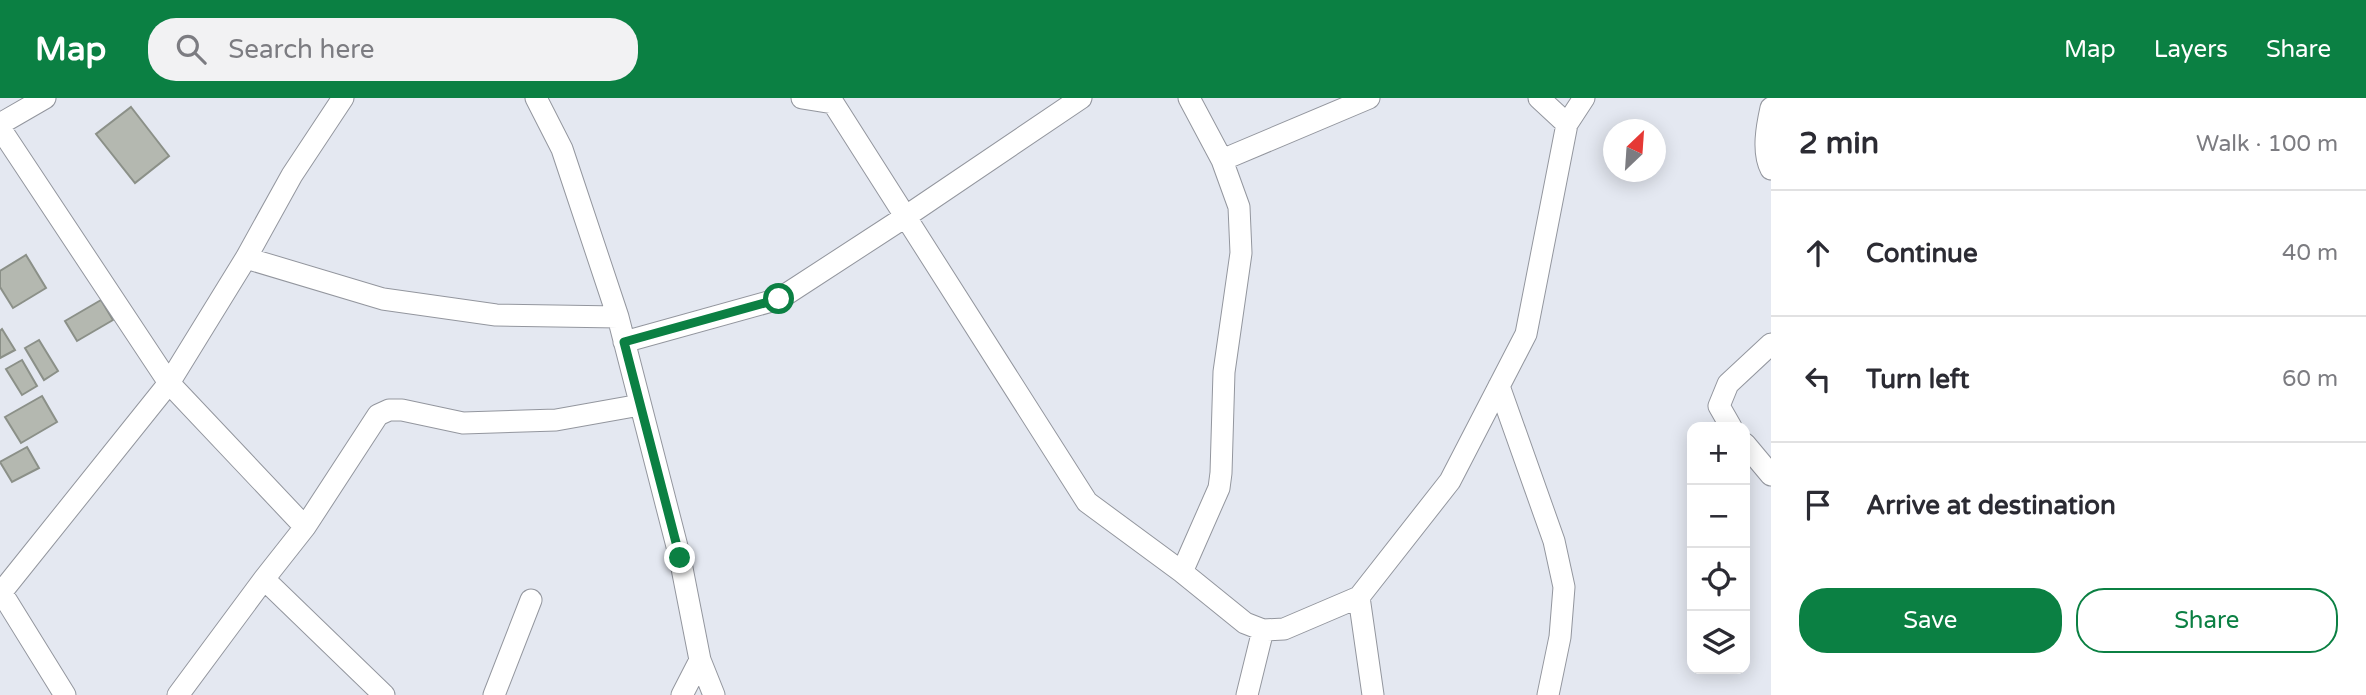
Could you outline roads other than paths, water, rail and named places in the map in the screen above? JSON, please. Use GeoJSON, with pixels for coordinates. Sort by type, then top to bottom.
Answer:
{"type":"FeatureCollection","features":[{"type":"Feature","properties":{"kind":"street"},"geometry":{"type":"LineString","coordinates":[[45,98],[0,126],[169,383],[305,527]]}},
{"type":"Feature","properties":{"kind":"street"},"geometry":{"type":"LineString","coordinates":[[65,695],[0,592],[169,383],[246,258],[292,175],[343,98]]}},
{"type":"Feature","properties":{"kind":"street"},"geometry":{"type":"LineString","coordinates":[[536,98],[562,149],[618,317],[680,558],[700,660],[713,695]]}},
{"type":"Feature","properties":{"kind":"street"},"geometry":{"type":"LineString","coordinates":[[802,98],[831,101],[1087,502],[1182,572],[1245,623],[1263,630],[1284,629],[1359,597],[1450,481],[1526,334],[1567,124],[1584,98]]}},
{"type":"Feature","properties":{"kind":"street"},"geometry":{"type":"LineString","coordinates":[[624,342],[779,299],[1081,98]]}},
{"type":"Feature","properties":{"kind":"street"},"geometry":{"type":"LineString","coordinates":[[1182,572],[1219,488],[1222,473],[1224,372],[1241,253],[1239,206],[1222,160],[1189,98]]}},
{"type":"Feature","properties":{"kind":"street"},"geometry":{"type":"LineString","coordinates":[[1222,160],[1369,98]]}},
{"type":"Feature","properties":{"kind":"street"},"geometry":{"type":"LineString","coordinates":[[1539,98],[1567,124]]}},
{"type":"Feature","properties":{"kind":"street"},"geometry":{"type":"LineString","coordinates":[[1771,108],[1767,132],[1767,161],[1771,169]]}},
{"type":"Feature","properties":{"kind":"street"},"geometry":{"type":"LineString","coordinates":[[246,258],[383,299],[496,315],[618,317]]}},
{"type":"Feature","properties":{"kind":"street"},"geometry":{"type":"LineString","coordinates":[[1728,422],[1719,406],[1728,384],[1771,344]]}},
{"type":"Feature","properties":{"kind":"street"},"geometry":{"type":"LineString","coordinates":[[1499,386],[1554,541],[1564,587],[1560,637],[1548,695]]}},
{"type":"Feature","properties":{"kind":"street"},"geometry":{"type":"LineString","coordinates":[[178,695],[305,527],[378,415],[388,410],[402,410],[463,423],[556,420],[640,405]]}},
{"type":"Feature","properties":{"kind":"street"},"geometry":{"type":"LineString","coordinates":[[1750,450],[1771,475]]}},
{"type":"Feature","properties":{"kind":"street"},"geometry":{"type":"LineString","coordinates":[[264,579],[384,695]]}},
{"type":"Feature","properties":{"kind":"street"},"geometry":{"type":"LineString","coordinates":[[1359,597],[1373,695]]}},
{"type":"Feature","properties":{"kind":"street"},"geometry":{"type":"LineString","coordinates":[[494,695],[531,600]]}},
{"type":"Feature","properties":{"kind":"street"},"geometry":{"type":"LineString","coordinates":[[1247,695],[1263,630]]}},
{"type":"Feature","properties":{"kind":"street"},"geometry":{"type":"LineString","coordinates":[[682,695],[700,660]]}}]}
